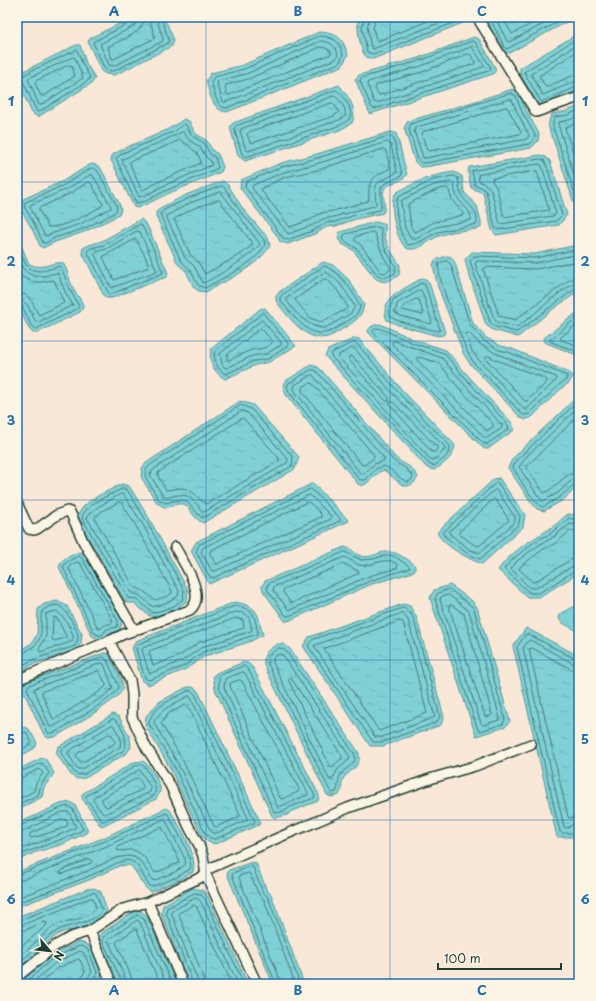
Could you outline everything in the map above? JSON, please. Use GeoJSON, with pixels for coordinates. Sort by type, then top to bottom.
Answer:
{"type":"FeatureCollection","features":[{"type":"Feature","properties":{"kind":"street"},"geometry":{"type":"LineString","coordinates":[[478,17],[536,112],[579,98]]}},
{"type":"Feature","properties":{"kind":"street"},"geometry":{"type":"LineString","coordinates":[[17,503],[29,529],[34,530],[38,529],[66,510],[70,512],[84,543],[134,630]]}},
{"type":"Feature","properties":{"kind":"street"},"geometry":{"type":"LineString","coordinates":[[17,680],[134,630],[190,610],[195,605],[197,598],[196,589],[186,566],[174,547]]}},
{"type":"Feature","properties":{"kind":"street"},"geometry":{"type":"LineString","coordinates":[[109,641],[130,680],[132,694],[132,717],[146,747],[170,785],[199,845],[206,873],[257,984]]}},
{"type":"Feature","properties":{"kind":"street"},"geometry":{"type":"LineString","coordinates":[[17,977],[55,946],[71,937],[90,931],[124,909],[148,902],[280,836],[354,806],[433,778],[475,766],[531,744]]}},
{"type":"Feature","properties":{"kind":"street"},"geometry":{"type":"LineString","coordinates":[[148,902],[183,984]]}},
{"type":"Feature","properties":{"kind":"street"},"geometry":{"type":"LineString","coordinates":[[90,931],[111,982],[109,984]]}},
{"type":"Feature","properties":{"kind":"water"},"geometry":{"type":"Polygon","coordinates":[[[133,17],[164,17],[174,40],[172,46],[115,75],[106,74],[101,71],[88,42],[90,38],[133,17]]]}},
{"type":"Feature","properties":{"kind":"water"},"geometry":{"type":"Polygon","coordinates":[[[363,17],[468,17],[465,22],[373,59],[368,58],[365,55],[360,43],[358,21],[363,17]]]}},
{"type":"Feature","properties":{"kind":"water"},"geometry":{"type":"Polygon","coordinates":[[[485,17],[576,17],[509,53],[503,53],[485,17]]]}},
{"type":"Feature","properties":{"kind":"water"},"geometry":{"type":"Polygon","coordinates":[[[319,32],[335,35],[344,44],[348,55],[342,66],[227,112],[222,111],[212,101],[206,81],[211,73],[243,65],[319,32]]]}},
{"type":"Feature","properties":{"kind":"water"},"geometry":{"type":"Polygon","coordinates":[[[579,33],[579,90],[547,103],[543,107],[539,106],[520,74],[520,68],[579,33]]]}},
{"type":"Feature","properties":{"kind":"water"},"geometry":{"type":"Polygon","coordinates":[[[474,37],[479,39],[495,67],[496,70],[493,74],[370,114],[355,79],[359,75],[418,58],[474,37]]]}},
{"type":"Feature","properties":{"kind":"water"},"geometry":{"type":"Polygon","coordinates":[[[76,45],[80,45],[86,63],[95,78],[92,83],[38,117],[32,113],[17,80],[18,74],[76,45]]]}},
{"type":"Feature","properties":{"kind":"water"},"geometry":{"type":"Polygon","coordinates":[[[339,85],[349,98],[353,107],[354,118],[352,123],[340,130],[245,161],[238,156],[230,127],[233,123],[339,85]]]}},
{"type":"Feature","properties":{"kind":"water"},"geometry":{"type":"Polygon","coordinates":[[[513,89],[519,93],[539,134],[538,141],[531,148],[425,167],[420,167],[415,162],[404,128],[408,121],[513,89]]]}},
{"type":"Feature","properties":{"kind":"water"},"geometry":{"type":"Polygon","coordinates":[[[579,106],[579,219],[550,131],[549,121],[552,114],[567,111],[579,106]]]}},
{"type":"Feature","properties":{"kind":"water"},"geometry":{"type":"Polygon","coordinates":[[[184,119],[189,121],[195,133],[207,141],[213,151],[218,154],[223,167],[221,172],[167,194],[138,208],[134,207],[111,160],[112,155],[167,130],[184,119]]]}},
{"type":"Feature","properties":{"kind":"water"},"geometry":{"type":"Polygon","coordinates":[[[390,132],[396,133],[407,175],[385,188],[383,193],[385,207],[383,213],[356,219],[336,226],[326,227],[317,233],[288,244],[280,242],[278,237],[240,188],[241,180],[281,163],[390,132]]]}},
{"type":"Feature","properties":{"kind":"water"},"geometry":{"type":"Polygon","coordinates":[[[540,155],[546,157],[550,161],[567,215],[559,225],[496,235],[492,230],[483,193],[471,188],[468,171],[469,167],[540,155]]]}},
{"type":"Feature","properties":{"kind":"water"},"geometry":{"type":"Polygon","coordinates":[[[91,164],[100,167],[119,203],[121,209],[120,213],[84,232],[55,242],[43,248],[40,246],[21,210],[21,200],[63,181],[91,164]]]}},
{"type":"Feature","properties":{"kind":"water"},"geometry":{"type":"Polygon","coordinates":[[[454,172],[462,176],[464,192],[477,206],[481,227],[478,229],[443,234],[417,248],[409,249],[401,241],[397,233],[393,215],[393,199],[395,194],[398,191],[424,179],[454,172]]]}},
{"type":"Feature","properties":{"kind":"water"},"geometry":{"type":"Polygon","coordinates":[[[223,181],[228,185],[243,209],[268,238],[270,246],[250,267],[206,292],[199,291],[194,288],[186,271],[178,264],[156,216],[156,212],[162,207],[188,194],[223,181]]]}},
{"type":"Feature","properties":{"kind":"water"},"geometry":{"type":"Polygon","coordinates":[[[141,219],[147,225],[168,273],[167,277],[112,298],[107,298],[104,296],[82,252],[83,248],[102,241],[141,219]]]}},
{"type":"Feature","properties":{"kind":"water"},"geometry":{"type":"Polygon","coordinates":[[[375,222],[385,224],[386,241],[391,252],[400,265],[399,275],[387,281],[381,281],[375,278],[353,250],[342,244],[338,239],[340,232],[375,222]]]}},
{"type":"Feature","properties":{"kind":"water"},"geometry":{"type":"Polygon","coordinates":[[[17,235],[29,264],[39,267],[54,263],[63,263],[73,288],[83,305],[80,312],[37,333],[33,333],[29,329],[17,304],[17,235]]]}},
{"type":"Feature","properties":{"kind":"water"},"geometry":{"type":"Polygon","coordinates":[[[577,245],[579,246],[579,291],[553,309],[518,337],[493,330],[486,325],[465,259],[472,252],[535,254],[577,245]]]}},
{"type":"Feature","properties":{"kind":"water"},"geometry":{"type":"Polygon","coordinates":[[[447,256],[451,257],[455,263],[473,323],[485,337],[501,346],[510,348],[570,373],[573,376],[569,383],[532,417],[525,420],[520,417],[471,365],[464,355],[438,287],[433,265],[435,260],[447,256]]]}},
{"type":"Feature","properties":{"kind":"water"},"geometry":{"type":"Polygon","coordinates":[[[323,262],[333,265],[349,280],[364,304],[362,312],[352,323],[332,335],[319,338],[305,332],[291,320],[276,301],[276,296],[279,292],[323,262]]]}},
{"type":"Feature","properties":{"kind":"water"},"geometry":{"type":"Polygon","coordinates":[[[422,278],[426,279],[429,283],[444,329],[445,333],[443,335],[438,336],[398,325],[387,320],[385,312],[386,306],[395,294],[422,278]]]}},
{"type":"Feature","properties":{"kind":"water"},"geometry":{"type":"Polygon","coordinates":[[[265,308],[296,346],[269,362],[256,365],[225,379],[215,370],[211,362],[211,349],[260,309],[265,308]]]}},
{"type":"Feature","properties":{"kind":"water"},"geometry":{"type":"Polygon","coordinates":[[[579,311],[579,356],[544,342],[544,338],[579,311]]]}},
{"type":"Feature","properties":{"kind":"water"},"geometry":{"type":"Polygon","coordinates":[[[380,324],[415,340],[446,350],[512,423],[514,430],[488,449],[484,449],[368,332],[374,325],[380,324]]]}},
{"type":"Feature","properties":{"kind":"water"},"geometry":{"type":"Polygon","coordinates":[[[355,338],[359,339],[402,390],[455,445],[451,457],[438,468],[434,470],[427,468],[325,356],[328,350],[355,338]]]}},
{"type":"Feature","properties":{"kind":"water"},"geometry":{"type":"Polygon","coordinates":[[[311,365],[318,367],[323,372],[395,457],[415,472],[418,477],[414,483],[408,486],[402,485],[384,470],[362,486],[358,484],[286,395],[283,387],[284,382],[311,365]]]}},
{"type":"Feature","properties":{"kind":"water"},"geometry":{"type":"Polygon","coordinates":[[[579,395],[579,486],[563,500],[544,511],[537,509],[508,468],[512,459],[579,395]]]}},
{"type":"Feature","properties":{"kind":"water"},"geometry":{"type":"Polygon","coordinates":[[[240,401],[253,405],[299,457],[295,469],[203,523],[193,515],[185,505],[181,504],[166,508],[157,503],[141,477],[142,468],[146,463],[240,401]]]}},
{"type":"Feature","properties":{"kind":"water"},"geometry":{"type":"Polygon","coordinates":[[[499,478],[525,515],[523,527],[482,564],[463,555],[445,543],[437,533],[494,479],[499,478]]]}},
{"type":"Feature","properties":{"kind":"water"},"geometry":{"type":"Polygon","coordinates":[[[313,483],[349,521],[209,584],[191,551],[196,542],[313,483]]]}},
{"type":"Feature","properties":{"kind":"water"},"geometry":{"type":"Polygon","coordinates":[[[122,484],[129,486],[149,518],[188,590],[187,601],[176,609],[153,617],[148,615],[134,603],[127,603],[125,601],[77,518],[84,506],[89,501],[122,484]]]}},
{"type":"Feature","properties":{"kind":"water"},"geometry":{"type":"Polygon","coordinates":[[[568,514],[574,515],[579,520],[579,573],[539,597],[527,597],[498,570],[526,543],[552,527],[568,514]]]}},
{"type":"Feature","properties":{"kind":"water"},"geometry":{"type":"Polygon","coordinates":[[[344,547],[366,557],[385,552],[396,553],[412,563],[415,566],[415,570],[410,573],[372,584],[285,621],[263,591],[262,586],[265,581],[344,547]]]}},
{"type":"Feature","properties":{"kind":"water"},"geometry":{"type":"Polygon","coordinates":[[[79,552],[86,556],[122,620],[119,630],[109,633],[101,640],[92,636],[59,567],[64,559],[79,552]]]}},
{"type":"Feature","properties":{"kind":"water"},"geometry":{"type":"Polygon","coordinates":[[[450,585],[472,601],[477,607],[510,721],[505,727],[476,736],[430,598],[434,590],[450,585]]]}},
{"type":"Feature","properties":{"kind":"water"},"geometry":{"type":"Polygon","coordinates":[[[57,601],[67,606],[82,634],[81,643],[78,649],[34,664],[17,672],[17,652],[32,643],[37,634],[38,609],[44,604],[57,601]]]}},
{"type":"Feature","properties":{"kind":"water"},"geometry":{"type":"Polygon","coordinates":[[[235,602],[249,606],[256,612],[263,635],[249,642],[205,656],[186,669],[148,685],[142,681],[132,648],[136,641],[235,602]]]}},
{"type":"Feature","properties":{"kind":"water"},"geometry":{"type":"Polygon","coordinates":[[[403,604],[410,606],[416,616],[444,717],[441,725],[383,746],[370,746],[303,646],[309,637],[403,604]]]}},
{"type":"Feature","properties":{"kind":"water"},"geometry":{"type":"Polygon","coordinates":[[[579,604],[579,632],[561,622],[559,618],[560,614],[579,604]]]}},
{"type":"Feature","properties":{"kind":"water"},"geometry":{"type":"Polygon","coordinates":[[[526,628],[579,656],[579,830],[573,837],[557,837],[513,646],[526,628]]]}},
{"type":"Feature","properties":{"kind":"water"},"geometry":{"type":"Polygon","coordinates":[[[277,644],[284,644],[290,649],[359,753],[357,765],[344,778],[339,795],[331,797],[327,795],[264,665],[264,657],[266,652],[277,644]]]}},
{"type":"Feature","properties":{"kind":"water"},"geometry":{"type":"Polygon","coordinates":[[[104,653],[109,654],[120,678],[123,689],[120,694],[104,707],[55,737],[48,738],[44,735],[22,688],[25,683],[104,653]]]}},
{"type":"Feature","properties":{"kind":"water"},"geometry":{"type":"Polygon","coordinates":[[[244,662],[248,663],[253,668],[319,795],[318,801],[292,811],[287,815],[275,818],[272,816],[215,689],[213,676],[216,673],[244,662]]]}},
{"type":"Feature","properties":{"kind":"water"},"geometry":{"type":"Polygon","coordinates":[[[187,687],[193,687],[198,691],[260,821],[259,825],[215,844],[208,842],[202,836],[170,768],[145,725],[146,716],[159,702],[187,687]]]}},
{"type":"Feature","properties":{"kind":"water"},"geometry":{"type":"Polygon","coordinates":[[[113,714],[119,717],[130,737],[131,747],[127,753],[85,778],[77,779],[71,775],[56,753],[58,747],[113,714]]]}},
{"type":"Feature","properties":{"kind":"water"},"geometry":{"type":"Polygon","coordinates":[[[25,727],[29,729],[37,743],[35,748],[17,758],[17,730],[25,727]]]}},
{"type":"Feature","properties":{"kind":"water"},"geometry":{"type":"Polygon","coordinates":[[[45,758],[54,773],[44,787],[42,797],[17,810],[17,770],[45,758]]]}},
{"type":"Feature","properties":{"kind":"water"},"geometry":{"type":"Polygon","coordinates":[[[143,761],[151,769],[159,784],[160,790],[156,799],[102,826],[99,824],[82,798],[82,794],[134,762],[143,761]]]}},
{"type":"Feature","properties":{"kind":"water"},"geometry":{"type":"Polygon","coordinates":[[[70,802],[75,805],[88,830],[86,833],[61,845],[36,852],[17,861],[17,824],[60,804],[70,802]]]}},
{"type":"Feature","properties":{"kind":"water"},"geometry":{"type":"Polygon","coordinates":[[[166,808],[170,810],[187,840],[193,857],[193,872],[179,880],[151,892],[145,887],[130,865],[119,866],[89,880],[17,907],[17,872],[103,838],[166,808]]]}},
{"type":"Feature","properties":{"kind":"water"},"geometry":{"type":"Polygon","coordinates":[[[252,862],[256,863],[267,891],[271,894],[304,984],[273,984],[227,874],[229,870],[252,862]]]}},
{"type":"Feature","properties":{"kind":"water"},"geometry":{"type":"Polygon","coordinates":[[[94,888],[101,892],[107,911],[98,920],[86,926],[76,930],[64,931],[60,933],[17,968],[17,917],[87,889],[94,888]]]}},
{"type":"Feature","properties":{"kind":"water"},"geometry":{"type":"Polygon","coordinates":[[[193,888],[202,890],[208,897],[248,984],[189,984],[161,913],[163,905],[193,888]]]}},
{"type":"Feature","properties":{"kind":"water"},"geometry":{"type":"Polygon","coordinates":[[[136,910],[141,911],[147,916],[176,984],[117,984],[99,943],[100,934],[136,910]]]}},
{"type":"Feature","properties":{"kind":"water"},"geometry":{"type":"Polygon","coordinates":[[[78,942],[88,945],[98,962],[102,973],[100,979],[94,984],[18,984],[50,956],[78,942]]]}}]}
